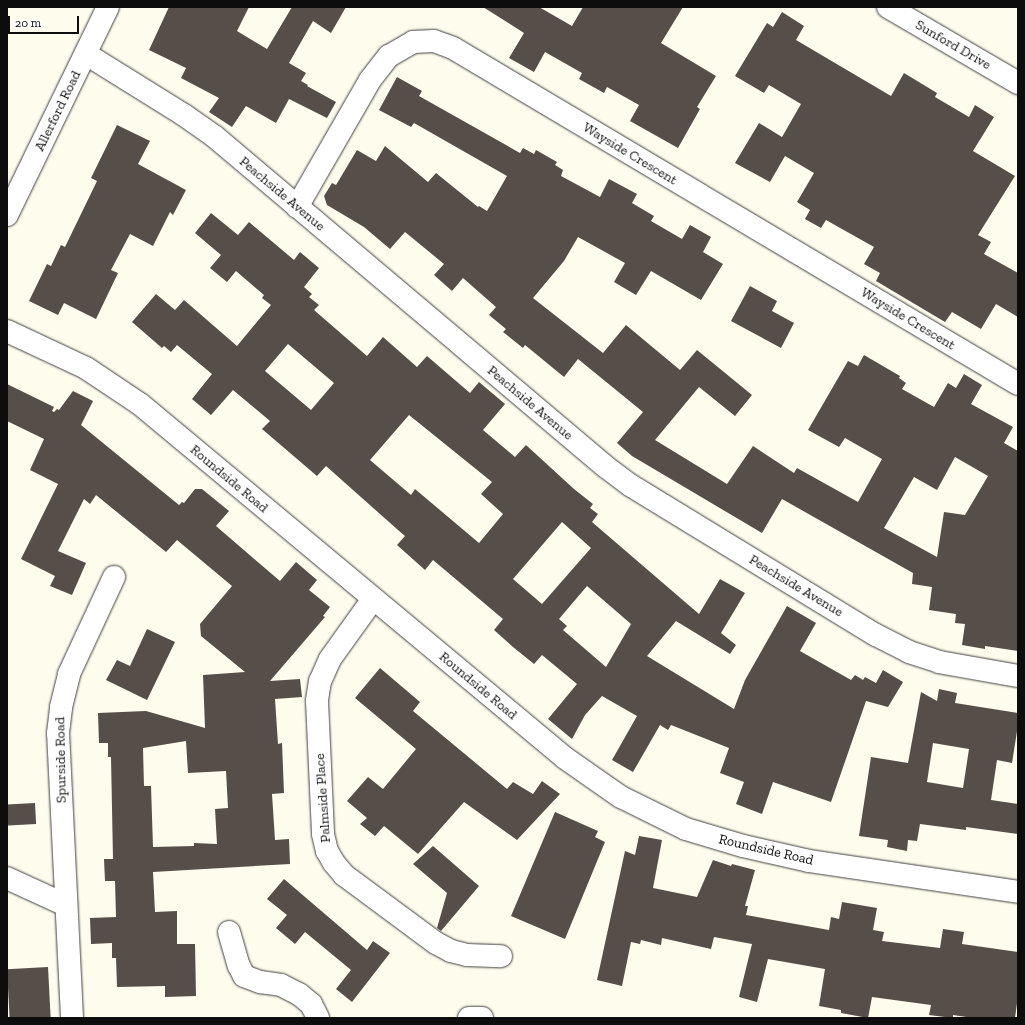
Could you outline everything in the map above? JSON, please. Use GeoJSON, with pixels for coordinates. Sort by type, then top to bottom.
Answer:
{"type":"FeatureCollection","features":[{"type":"Feature","properties":{"kind":"street","name":"Allerford Road"},"geometry":{"type":"LineString","coordinates":[[7,215],[108,7]]}},
{"type":"Feature","properties":{"kind":"street","name":"Sunford Drive"},"geometry":{"type":"LineString","coordinates":[[888,7],[1018,83]]}},
{"type":"Feature","properties":{"kind":"street","name":"Wayside Crescent"},"geometry":{"type":"LineString","coordinates":[[297,207],[370,80],[389,56],[413,42],[434,41],[453,48],[1018,384]]}},
{"type":"Feature","properties":{"kind":"street","name":"Peachside Avenue"},"geometry":{"type":"LineString","coordinates":[[86,54],[184,115],[214,136],[606,467],[630,485],[876,635],[909,652],[939,662],[1018,676]]}},
{"type":"Feature","properties":{"kind":"street","name":"Roundside Road"},"geometry":{"type":"LineString","coordinates":[[7,331],[86,368],[140,404],[565,758],[621,797],[686,829],[743,846],[810,861],[1018,892]]}},
{"type":"Feature","properties":{"kind":"street","name":"Spurside Road"},"geometry":{"type":"LineString","coordinates":[[72,1018],[58,733],[61,707],[69,674],[114,577]]}},
{"type":"Feature","properties":{"kind":"street","name":"Palmside Place"},"geometry":{"type":"LineString","coordinates":[[374,599],[330,659],[320,681],[317,701],[322,834],[327,850],[334,863],[344,875],[436,943],[451,952],[467,955],[501,956]]}},
{"type":"Feature","properties":{"kind":"street"},"geometry":{"type":"LineString","coordinates":[[7,878],[66,905]]}},
{"type":"Feature","properties":{"kind":"street"},"geometry":{"type":"LineString","coordinates":[[229,932],[239,966],[244,976],[260,982],[281,985],[299,994],[311,1004],[318,1018]]}},
{"type":"Feature","properties":{"kind":"street"},"geometry":{"type":"LineString","coordinates":[[469,1018],[482,1018]]}},
{"type":"Feature","properties":{"kind":"building"},"geometry":{"type":"Polygon","coordinates":[[[169,7],[249,7],[237,31],[267,49],[292,7],[346,7],[331,33],[313,21],[289,63],[306,73],[301,81],[308,85],[307,86],[336,102],[327,118],[289,99],[276,123],[246,106],[232,127],[209,112],[219,98],[181,78],[186,68],[149,50],[169,7]]]}},
{"type":"Feature","properties":{"kind":"building"},"geometry":{"type":"Polygon","coordinates":[[[483,7],[539,7],[572,26],[583,7],[683,7],[661,43],[716,76],[697,107],[700,109],[678,148],[630,121],[639,105],[607,87],[604,93],[579,79],[582,73],[545,52],[534,72],[509,58],[524,33],[483,7]]]}},
{"type":"Feature","properties":{"kind":"building"},"geometry":{"type":"Polygon","coordinates":[[[782,12],[804,26],[796,40],[891,96],[904,73],[937,93],[935,97],[969,117],[975,105],[994,117],[973,151],[1015,176],[978,235],[991,242],[984,254],[1018,273],[1018,317],[996,304],[981,329],[952,312],[945,322],[876,281],[880,273],[864,264],[874,247],[826,220],[821,228],[805,219],[810,210],[797,202],[814,173],[785,156],[770,182],[735,163],[759,123],[782,137],[801,104],[769,85],[764,93],[735,76],[767,23],[773,27],[782,12]]]}},
{"type":"Feature","properties":{"kind":"building"},"geometry":{"type":"Polygon","coordinates":[[[397,77],[422,91],[419,96],[520,153],[523,148],[534,154],[536,150],[557,162],[555,165],[563,170],[561,176],[600,197],[609,179],[637,194],[632,203],[654,216],[651,221],[682,239],[690,225],[711,237],[703,252],[723,264],[701,300],[651,271],[636,295],[614,282],[625,263],[578,237],[564,261],[533,298],[603,353],[626,325],[680,370],[697,350],[752,395],[735,416],[699,387],[655,440],[727,484],[753,446],[794,473],[797,468],[858,502],[882,459],[845,438],[839,447],[808,430],[848,361],[858,366],[864,355],[900,376],[899,378],[906,383],[902,389],[934,407],[948,383],[956,388],[964,374],[982,385],[971,404],[1013,427],[1004,443],[1018,451],[1018,651],[985,646],[985,649],[962,645],[965,624],[955,623],[956,614],[929,610],[932,587],[912,584],[913,573],[782,499],[762,533],[632,456],[617,443],[643,412],[578,359],[564,377],[525,345],[523,348],[503,332],[506,329],[489,315],[496,307],[463,278],[452,291],[434,275],[444,264],[405,232],[390,249],[364,227],[327,205],[324,196],[332,183],[336,185],[357,150],[376,161],[385,146],[428,182],[436,173],[478,207],[479,206],[487,211],[507,176],[414,123],[411,127],[379,110],[397,77]],[[955,457],[937,490],[914,477],[884,528],[937,557],[944,512],[965,515],[988,476],[955,457]]]}},
{"type":"Feature","properties":{"kind":"building"},"geometry":{"type":"Polygon","coordinates":[[[117,125],[150,141],[138,164],[186,190],[173,215],[170,212],[153,246],[130,234],[111,270],[118,273],[96,319],[64,303],[58,315],[29,301],[47,264],[51,266],[61,245],[65,247],[97,181],[91,178],[117,125]]]}},
{"type":"Feature","properties":{"kind":"building"},"geometry":{"type":"Polygon","coordinates":[[[211,213],[238,235],[249,222],[294,260],[300,252],[319,268],[304,287],[312,294],[309,297],[319,305],[314,310],[367,356],[383,337],[417,367],[427,356],[470,393],[479,382],[505,404],[483,430],[515,457],[526,445],[574,489],[593,504],[590,508],[598,514],[592,522],[699,614],[720,579],[745,593],[721,633],[736,645],[730,654],[676,621],[647,656],[734,709],[745,680],[787,606],[816,623],[800,651],[851,680],[855,675],[863,680],[865,677],[876,683],[883,670],[903,682],[888,707],[866,701],[831,802],[773,782],[762,814],[736,804],[744,782],[720,773],[729,748],[671,725],[668,730],[660,725],[633,772],[612,760],[637,716],[602,696],[585,715],[572,739],[548,719],[577,684],[542,655],[534,664],[513,647],[494,630],[503,619],[433,560],[425,570],[397,545],[405,536],[326,466],[317,476],[262,429],[270,421],[233,390],[211,415],[192,399],[212,374],[177,345],[171,352],[164,346],[162,348],[132,322],[156,294],[175,310],[184,300],[237,346],[271,305],[262,298],[264,295],[236,271],[227,282],[210,268],[221,255],[195,233],[211,213]],[[288,344],[265,371],[311,410],[334,383],[288,344]],[[409,415],[370,460],[411,495],[415,489],[479,543],[503,514],[481,494],[492,482],[409,415]],[[562,522],[513,579],[542,604],[591,548],[562,522]],[[587,586],[559,619],[567,626],[563,630],[606,667],[631,624],[587,586]]]}},
{"type":"Feature","properties":{"kind":"building"},"geometry":{"type":"Polygon","coordinates":[[[750,286],[777,301],[772,311],[794,323],[781,348],[731,321],[750,286]]]}},
{"type":"Feature","properties":{"kind":"building"},"geometry":{"type":"Polygon","coordinates":[[[7,384],[54,407],[52,411],[54,412],[57,409],[59,410],[73,391],[93,401],[81,425],[179,505],[182,502],[184,503],[195,489],[202,489],[229,511],[216,526],[280,581],[296,562],[317,580],[309,590],[330,607],[323,616],[325,617],[270,681],[300,679],[302,697],[275,699],[278,744],[282,743],[284,793],[272,794],[275,840],[289,839],[290,864],[153,872],[155,912],[177,911],[177,944],[195,944],[196,996],[165,997],[165,986],[117,987],[116,958],[112,958],[112,943],[91,944],[90,918],[116,917],[115,881],[105,881],[104,859],[113,859],[111,757],[108,757],[108,743],[99,743],[98,713],[146,711],[205,728],[203,675],[245,672],[201,636],[200,624],[232,586],[177,540],[166,552],[96,495],[90,504],[84,499],[58,551],[86,563],[72,595],[50,586],[55,576],[21,559],[58,484],[30,470],[44,439],[7,421],[7,384]],[[186,741],[143,748],[144,786],[151,786],[153,847],[194,846],[194,843],[217,844],[215,809],[228,808],[226,771],[188,773],[186,741]]]}},
{"type":"Feature","properties":{"kind":"building"},"geometry":{"type":"Polygon","coordinates":[[[147,629],[175,642],[147,700],[106,680],[117,660],[130,666],[147,629]]]}},
{"type":"Feature","properties":{"kind":"building"},"geometry":{"type":"Polygon","coordinates":[[[380,668],[420,702],[413,711],[507,789],[513,782],[533,794],[542,781],[560,794],[517,840],[464,802],[418,854],[384,826],[375,836],[360,824],[367,818],[347,801],[368,777],[383,789],[416,749],[355,698],[380,668]]]}},
{"type":"Feature","properties":{"kind":"building"},"geometry":{"type":"Polygon","coordinates":[[[939,689],[957,693],[955,703],[1018,713],[1018,725],[1012,763],[997,760],[991,800],[1018,804],[1018,834],[966,827],[966,830],[920,824],[917,841],[908,840],[907,851],[887,847],[888,840],[859,836],[871,757],[908,763],[921,692],[937,701],[939,689]],[[933,743],[927,782],[963,788],[969,749],[933,743]]]}},
{"type":"Feature","properties":{"kind":"building"},"geometry":{"type":"Polygon","coordinates":[[[35,803],[36,824],[8,825],[7,804],[35,803]]]}},
{"type":"Feature","properties":{"kind":"building"},"geometry":{"type":"Polygon","coordinates":[[[555,812],[598,831],[595,837],[605,842],[565,939],[511,916],[555,812]]]}},
{"type":"Feature","properties":{"kind":"building"},"geometry":{"type":"Polygon","coordinates":[[[639,836],[662,840],[653,888],[697,897],[713,860],[731,866],[732,864],[755,870],[745,906],[748,906],[746,915],[829,930],[831,917],[839,919],[842,902],[877,908],[873,930],[884,932],[882,941],[940,948],[943,929],[964,932],[962,944],[1018,952],[1018,996],[1015,1018],[973,1018],[953,1015],[953,1018],[929,1015],[931,1005],[872,997],[868,1018],[841,1013],[841,1010],[819,1006],[825,969],[768,959],[757,1002],[739,997],[752,944],[714,937],[711,949],[662,938],[661,945],[641,940],[640,944],[631,942],[622,986],[597,980],[625,851],[635,855],[639,836]]]}},
{"type":"Feature","properties":{"kind":"building"},"geometry":{"type":"Polygon","coordinates":[[[433,846],[479,886],[441,931],[437,928],[447,893],[413,864],[433,846]]]}},
{"type":"Feature","properties":{"kind":"building"},"geometry":{"type":"Polygon","coordinates":[[[284,879],[367,950],[373,941],[390,953],[352,1002],[336,989],[351,970],[305,932],[295,944],[276,928],[287,915],[267,899],[284,879]]]}},
{"type":"Feature","properties":{"kind":"building"},"geometry":{"type":"Polygon","coordinates":[[[48,967],[51,1018],[10,1018],[7,969],[48,967]]]}}]}
